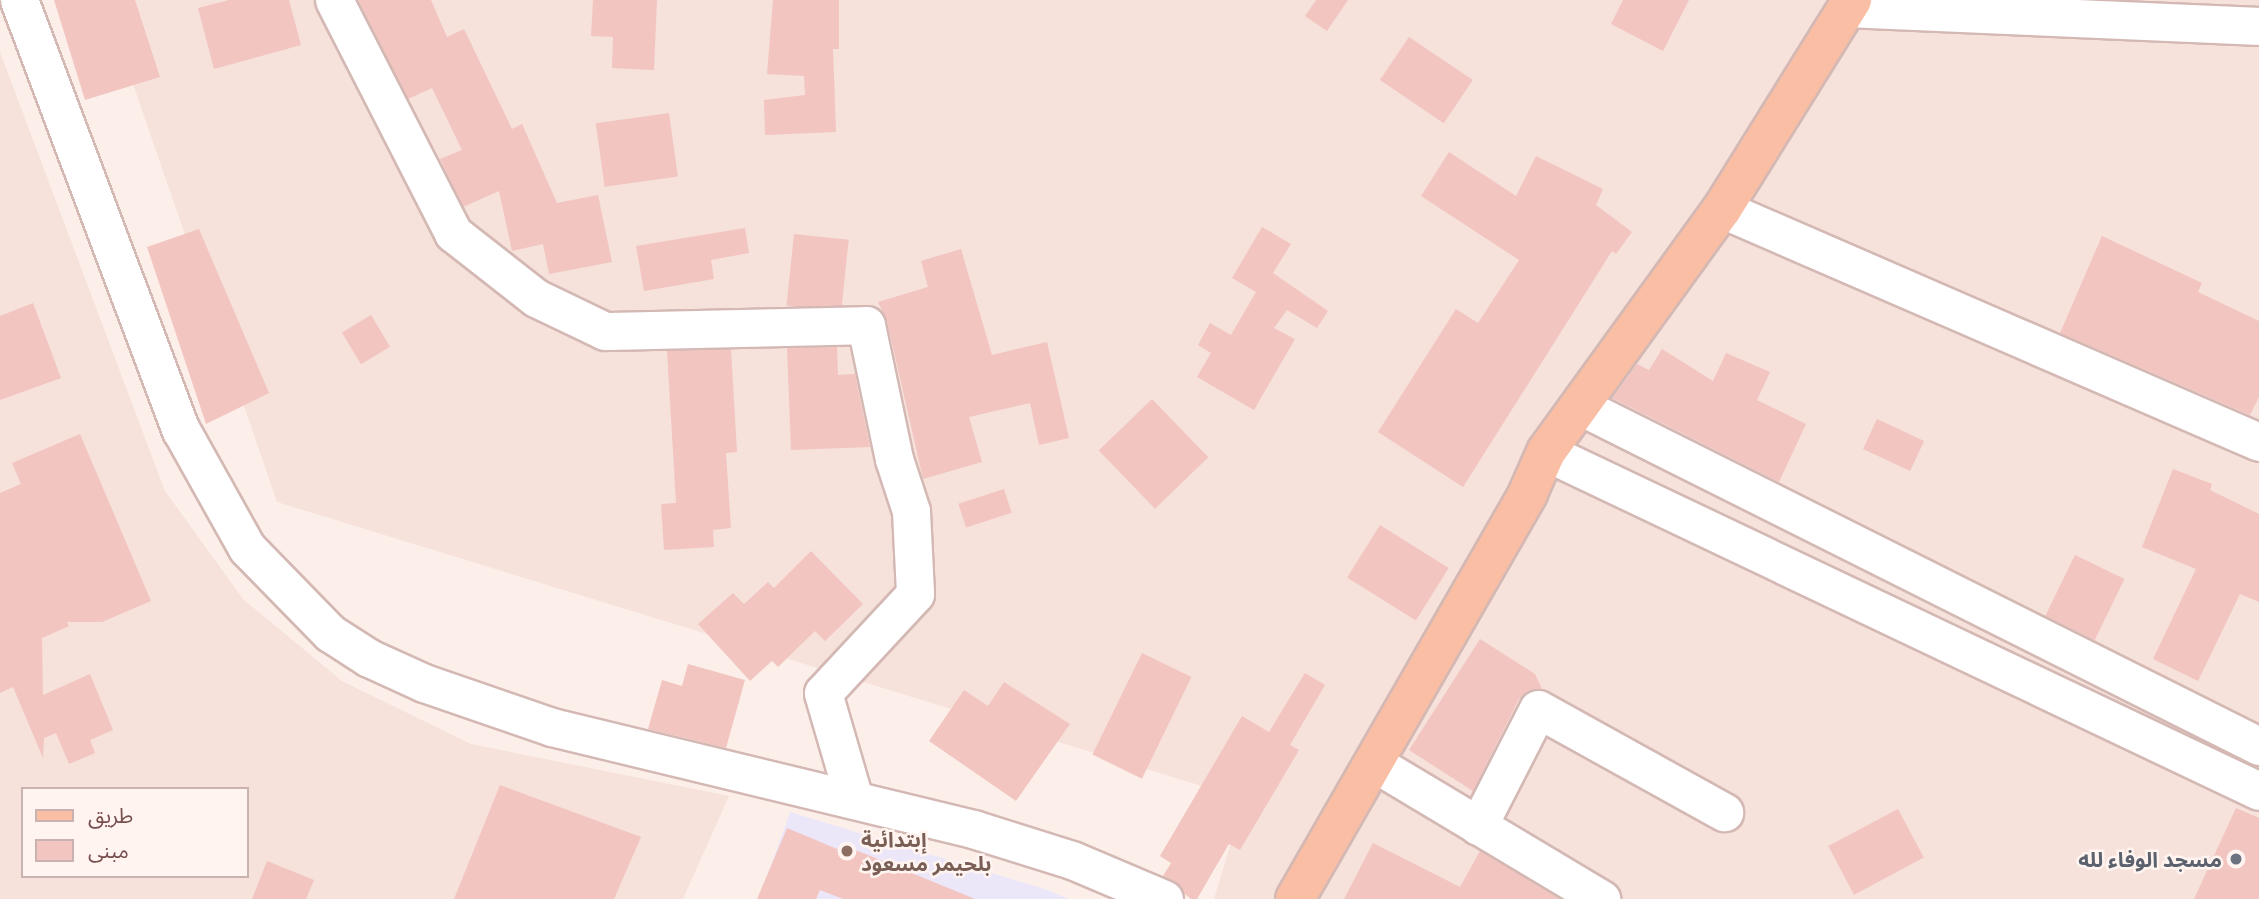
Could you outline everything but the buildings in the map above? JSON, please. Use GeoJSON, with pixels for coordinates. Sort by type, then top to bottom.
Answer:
{"type":"FeatureCollection","features":[{"type":"Feature","properties":{"kind":"main road"},"geometry":{"type":"LineString","coordinates":[[1295,899],[1528,493],[1546,452],[1582,407],[1722,209],[1850,4]]}},
{"type":"Feature","properties":{"kind":"street"},"geometry":{"type":"LineString","coordinates":[[19,0],[181,430],[247,548],[310,615],[369,658],[460,697],[650,753],[775,777],[1034,846],[1164,899]]}},
{"type":"Feature","properties":{"kind":"street"},"geometry":{"type":"LineString","coordinates":[[334,0],[453,233],[536,298],[605,331],[866,325],[894,459],[911,512],[915,594],[823,693],[854,799]]}},
{"type":"Feature","properties":{"kind":"street"},"geometry":{"type":"LineString","coordinates":[[1850,4],[2259,26]]}},
{"type":"Feature","properties":{"kind":"street"},"geometry":{"type":"LineString","coordinates":[[1722,209],[2259,442]]}},
{"type":"Feature","properties":{"kind":"street"},"geometry":{"type":"LineString","coordinates":[[1582,407],[2259,746]]}},
{"type":"Feature","properties":{"kind":"street"},"geometry":{"type":"LineString","coordinates":[[1546,452],[2259,791]]}},
{"type":"Feature","properties":{"kind":"street"},"geometry":{"type":"LineString","coordinates":[[2036,686],[2059,645]]}},
{"type":"Feature","properties":{"kind":"street"},"geometry":{"type":"LineString","coordinates":[[1478,826],[1538,709],[1724,812]]}},
{"type":"Feature","properties":{"kind":"street"},"geometry":{"type":"LineString","coordinates":[[1374,763],[1601,899]]}},
{"type":"Feature","properties":{"kind":"shaded area"},"geometry":{"type":"Polygon","coordinates":[[[104,0],[2259,0],[2259,899],[1214,899],[1244,799],[277,502],[104,0]]]}},
{"type":"Feature","properties":{"kind":"shaded area"},"geometry":{"type":"Polygon","coordinates":[[[0,52],[165,491],[243,599],[342,681],[471,744],[729,796],[683,899],[0,899],[0,52]]]}},
{"type":"Feature","properties":{"kind":"shaded area","name":"إبتدائية بلحيمر مسعود"},"geometry":{"type":"Polygon","coordinates":[[[790,812],[1048,890],[1068,899],[759,899],[790,812]]]}},
{"type":"Feature","properties":{"kind":"place","name":"إبتدائية بلحيمر مسعود"},"geometry":{"type":"Point","coordinates":[847,851]}},
{"type":"Feature","properties":{"kind":"place","name":"مسجد الوفاء لله"},"geometry":{"type":"Point","coordinates":[2236,859]}}]}
